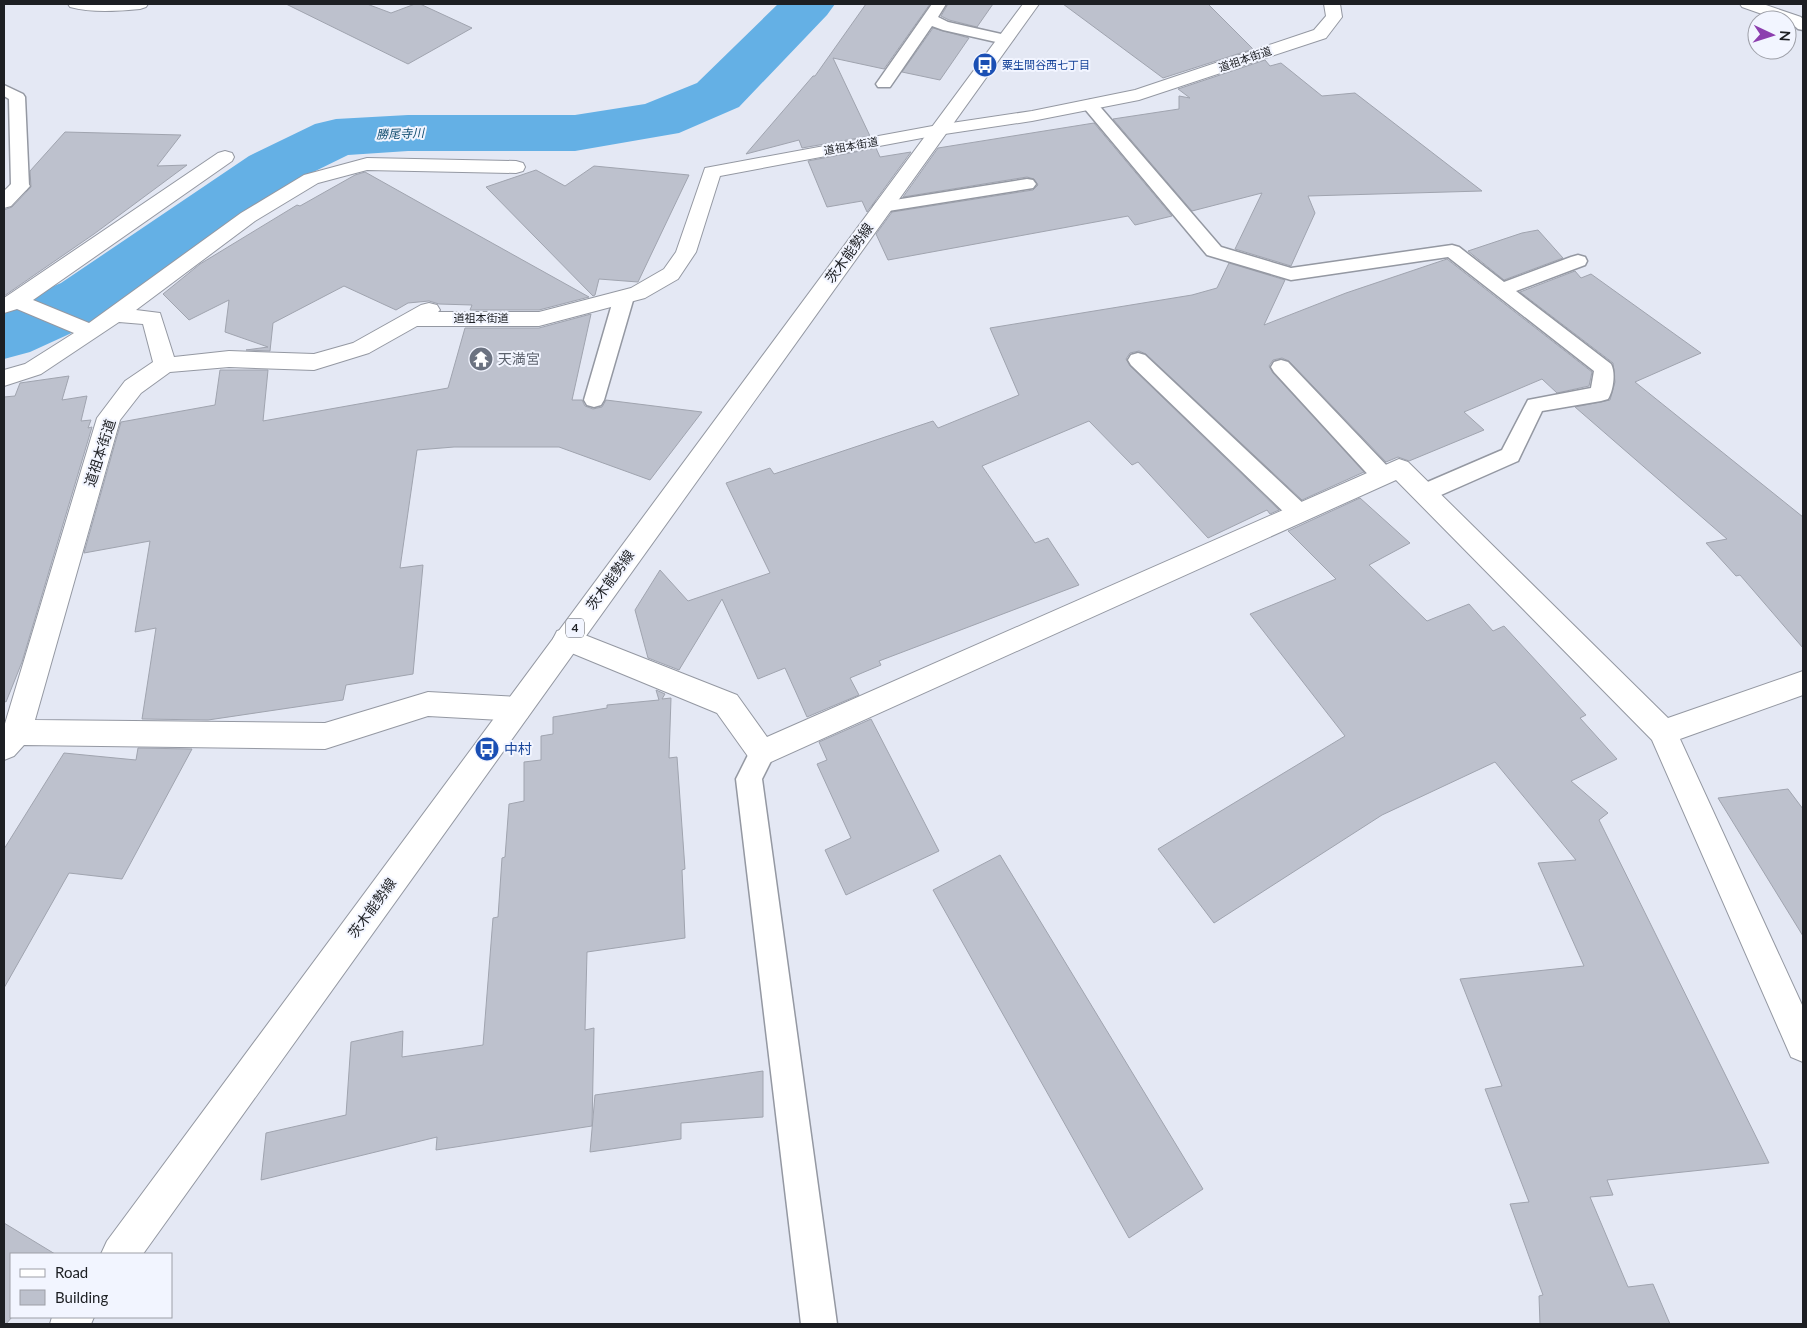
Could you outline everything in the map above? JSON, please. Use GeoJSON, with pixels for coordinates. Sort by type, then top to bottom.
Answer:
{"type":"FeatureCollection","features":[{"type":"Feature","properties":{"kind":"street"},"geometry":{"type":"LineString","coordinates":[[76,4],[105,7],[140,4]]}},
{"type":"Feature","properties":{"kind":"street","name":"茨木能勢線"},"geometry":{"type":"LineString","coordinates":[[121,1253],[1031,4]]}},
{"type":"Feature","properties":{"kind":"street","name":"道祖本街道"},"geometry":{"type":"LineString","coordinates":[[412,319],[539,319],[638,293],[671,274],[686,252],[712,172],[1139,95],[1320,34],[1334,16],[1332,4]]}},
{"type":"Feature","properties":{"kind":"street"},"geometry":{"type":"LineString","coordinates":[[1748,4],[1799,23]]}},
{"type":"Feature","properties":{"kind":"street"},"geometry":{"type":"LineString","coordinates":[[10,303],[225,157]]}},
{"type":"Feature","properties":{"kind":"street"},"geometry":{"type":"LineString","coordinates":[[4,378],[33,369],[91,332],[248,217],[311,178],[367,164],[516,167]]}},
{"type":"Feature","properties":{"kind":"street"},"geometry":{"type":"LineString","coordinates":[[4,202],[20,186]]}},
{"type":"Feature","properties":{"kind":"street"},"geometry":{"type":"LineString","coordinates":[[10,303],[91,332]]}},
{"type":"Feature","properties":{"kind":"street","name":"道祖本街道"},"geometry":{"type":"LineString","coordinates":[[10,739],[110,418],[133,387],[166,365],[229,359],[314,362],[361,348],[439,304]]}},
{"type":"Feature","properties":{"kind":"street"},"geometry":{"type":"LineString","coordinates":[[115,315],[152,318],[166,365]]}},
{"type":"Feature","properties":{"kind":"street"},"geometry":{"type":"LineString","coordinates":[[567,639],[727,704],[762,754],[1399,468],[1663,732],[1803,1045]]}},
{"type":"Feature","properties":{"kind":"street"},"geometry":{"type":"LineString","coordinates":[[1663,732],[1803,683]]}},
{"type":"Feature","properties":{"kind":"street"},"geometry":{"type":"LineString","coordinates":[[10,739],[325,736],[428,704],[517,709]]}},
{"type":"Feature","properties":{"kind":"lane"},"geometry":{"type":"LineString","coordinates":[[884,84],[939,4]]}},
{"type":"Feature","properties":{"kind":"lane"},"geometry":{"type":"LineString","coordinates":[[930,19],[943,26],[1005,39]]}},
{"type":"Feature","properties":{"kind":"lane"},"geometry":{"type":"LineString","coordinates":[[4,90],[18,97],[20,186]]}},
{"type":"Feature","properties":{"kind":"lane"},"geometry":{"type":"LineString","coordinates":[[1090,105],[1214,251],[1292,274],[1452,251],[1604,369],[1601,394],[1534,405],[1510,455],[1424,493]]}},
{"type":"Feature","properties":{"kind":"lane"},"geometry":{"type":"LineString","coordinates":[[882,207],[1027,184]]}},
{"type":"Feature","properties":{"kind":"lane"},"geometry":{"type":"LineString","coordinates":[[1502,290],[1578,261]]}},
{"type":"Feature","properties":{"kind":"lane"},"geometry":{"type":"LineString","coordinates":[[594,400],[624,297]]}},
{"type":"Feature","properties":{"kind":"lane"},"geometry":{"type":"LineString","coordinates":[[1138,360],[1299,513]]}},
{"type":"Feature","properties":{"kind":"lane"},"geometry":{"type":"LineString","coordinates":[[1281,367],[1382,476]]}},
{"type":"Feature","properties":{"kind":"lane"},"geometry":{"type":"LineString","coordinates":[[762,754],[749,779],[819,1324]]}},
{"type":"Feature","properties":{"kind":"building"},"geometry":{"type":"Polygon","coordinates":[[[286,4],[367,4],[391,13],[420,4],[472,28],[408,64],[286,4]]]}},
{"type":"Feature","properties":{"kind":"building"},"geometry":{"type":"Polygon","coordinates":[[[866,4],[930,4],[884,69],[833,58],[870,136],[802,148],[799,140],[746,154],[815,76],[866,4]]]}},
{"type":"Feature","properties":{"kind":"building"},"geometry":{"type":"Polygon","coordinates":[[[948,4],[993,4],[977,27],[941,16],[948,4]]]}},
{"type":"Feature","properties":{"kind":"building"},"geometry":{"type":"Polygon","coordinates":[[[1063,4],[1208,4],[1253,49],[1163,78],[1063,4]]]}},
{"type":"Feature","properties":{"kind":"building"},"geometry":{"type":"Polygon","coordinates":[[[933,28],[969,38],[940,80],[902,72],[933,28]]]}},
{"type":"Feature","properties":{"kind":"building"},"geometry":{"type":"Polygon","coordinates":[[[1265,60],[1270,66],[1281,63],[1322,96],[1355,93],[1482,191],[1308,196],[1315,213],[1291,266],[1235,249],[1262,193],[1192,211],[1113,119],[1179,109],[1179,96],[1190,98],[1178,89],[1265,60]]]}},
{"type":"Feature","properties":{"kind":"building"},"geometry":{"type":"Polygon","coordinates":[[[1094,123],[1172,216],[1135,225],[1128,216],[888,260],[876,234],[892,212],[1033,190],[1038,185],[1034,179],[1027,177],[903,197],[938,148],[1094,123]]]}},
{"type":"Feature","properties":{"kind":"building"},"geometry":{"type":"Polygon","coordinates":[[[65,132],[181,135],[157,166],[187,165],[94,234],[4,296],[4,210],[12,207],[31,187],[30,171],[65,132]]]}},
{"type":"Feature","properties":{"kind":"building"},"geometry":{"type":"Polygon","coordinates":[[[876,148],[880,157],[911,152],[867,212],[862,201],[827,207],[808,161],[876,148]]]}},
{"type":"Feature","properties":{"kind":"building"},"geometry":{"type":"Polygon","coordinates":[[[594,166],[689,175],[638,282],[599,279],[595,295],[593,296],[486,187],[536,170],[565,186],[594,166]]]}},
{"type":"Feature","properties":{"kind":"building"},"geometry":{"type":"Polygon","coordinates":[[[365,172],[589,297],[539,310],[470,310],[472,305],[439,304],[429,301],[408,303],[396,310],[344,286],[273,323],[270,351],[246,350],[268,347],[225,332],[229,300],[189,320],[163,294],[200,264],[297,205],[300,206],[355,175],[365,172]]]}},
{"type":"Feature","properties":{"kind":"building"},"geometry":{"type":"Polygon","coordinates":[[[1538,230],[1563,258],[1504,280],[1468,251],[1522,233],[1538,230]]]}},
{"type":"Feature","properties":{"kind":"building"},"geometry":{"type":"Polygon","coordinates":[[[1447,259],[1592,372],[1589,386],[1557,393],[1542,379],[1464,412],[1484,430],[1409,461],[1398,457],[1386,462],[1289,361],[1282,358],[1273,360],[1269,366],[1273,373],[1364,472],[1302,500],[1146,354],[1139,351],[1130,353],[1126,359],[1130,366],[1279,510],[1270,514],[1267,510],[1208,538],[1138,462],[1132,465],[1089,421],[982,466],[1035,543],[1048,538],[1079,585],[879,661],[881,665],[850,678],[859,695],[807,717],[785,668],[758,679],[722,599],[679,670],[648,658],[635,610],[660,570],[688,601],[770,573],[726,483],[770,468],[774,474],[933,421],[938,428],[1019,395],[990,328],[1192,295],[1217,288],[1229,263],[1285,280],[1264,325],[1346,293],[1447,259]]]}},
{"type":"Feature","properties":{"kind":"building"},"geometry":{"type":"Polygon","coordinates":[[[1575,271],[1581,278],[1591,274],[1701,353],[1635,382],[1803,517],[1803,648],[1740,575],[1736,576],[1706,543],[1727,539],[1575,407],[1610,400],[1615,382],[1613,363],[1520,292],[1575,271]]]}},
{"type":"Feature","properties":{"kind":"building"},"geometry":{"type":"Polygon","coordinates":[[[591,314],[572,400],[582,400],[585,406],[593,409],[602,407],[606,400],[702,412],[650,480],[559,447],[454,447],[417,450],[400,568],[423,565],[413,674],[346,685],[343,700],[208,720],[142,719],[156,628],[135,632],[150,541],[84,553],[121,422],[215,405],[220,370],[268,370],[263,421],[448,388],[465,328],[539,328],[591,314]]]}},
{"type":"Feature","properties":{"kind":"building"},"geometry":{"type":"Polygon","coordinates":[[[69,376],[62,400],[87,396],[81,421],[91,420],[88,428],[92,427],[22,662],[6,702],[4,701],[4,397],[15,396],[20,383],[69,376]]]}},
{"type":"Feature","properties":{"kind":"building"},"geometry":{"type":"Polygon","coordinates":[[[1360,498],[1410,543],[1369,565],[1427,621],[1469,604],[1493,631],[1504,626],[1586,715],[1580,718],[1617,759],[1571,781],[1608,813],[1599,820],[1769,1163],[1607,1180],[1613,1195],[1590,1197],[1628,1287],[1653,1284],[1670,1324],[1540,1324],[1539,1296],[1543,1295],[1510,1204],[1529,1202],[1485,1089],[1502,1086],[1460,979],[1584,966],[1538,863],[1576,860],[1495,762],[1382,815],[1214,923],[1158,849],[1345,736],[1250,614],[1336,579],[1288,531],[1360,498]]]}},
{"type":"Feature","properties":{"kind":"building"},"geometry":{"type":"Polygon","coordinates":[[[656,690],[665,694],[662,699],[671,698],[669,758],[677,757],[685,869],[682,870],[685,938],[587,952],[585,1030],[594,1028],[592,1126],[436,1150],[437,1137],[261,1180],[266,1133],[346,1115],[351,1042],[403,1031],[402,1057],[483,1045],[493,918],[498,917],[502,858],[505,857],[509,804],[524,801],[524,762],[541,760],[541,736],[553,734],[553,717],[607,708],[607,705],[659,700],[656,690]]]}},
{"type":"Feature","properties":{"kind":"building"},"geometry":{"type":"Polygon","coordinates":[[[871,719],[939,851],[846,895],[825,850],[851,838],[817,764],[827,760],[819,742],[871,719]]]}},
{"type":"Feature","properties":{"kind":"building"},"geometry":{"type":"Polygon","coordinates":[[[138,748],[192,749],[122,879],[69,873],[4,988],[4,849],[64,753],[136,760],[138,748]]]}},
{"type":"Feature","properties":{"kind":"building"},"geometry":{"type":"Polygon","coordinates":[[[1788,789],[1803,809],[1803,936],[1718,798],[1788,789]]]}},
{"type":"Feature","properties":{"kind":"building"},"geometry":{"type":"Polygon","coordinates":[[[1000,855],[1203,1189],[1129,1238],[933,890],[1000,855]]]}},
{"type":"Feature","properties":{"kind":"building"},"geometry":{"type":"Polygon","coordinates":[[[763,1071],[763,1117],[681,1123],[681,1139],[590,1152],[595,1095],[763,1071]]]}},
{"type":"Feature","properties":{"kind":"building"},"geometry":{"type":"Polygon","coordinates":[[[4,1223],[53,1253],[10,1253],[11,1318],[4,1324],[4,1223]]]}},
{"type":"Feature","properties":{"kind":"waterway","name":"勝尾寺川"},"geometry":{"type":"LineString","coordinates":[[4,335],[86,299],[271,169],[336,137],[408,133],[575,133],[658,120],[718,95],[808,4]]}},
{"type":"Feature","properties":{"kind":"place","name":"粟生間谷西七丁目"},"geometry":{"type":"Point","coordinates":[985,65]}},
{"type":"Feature","properties":{"kind":"place","name":"天満宮"},"geometry":{"type":"Point","coordinates":[481,359]}},
{"type":"Feature","properties":{"kind":"place","name":"中村"},"geometry":{"type":"Point","coordinates":[487,749]}}]}
